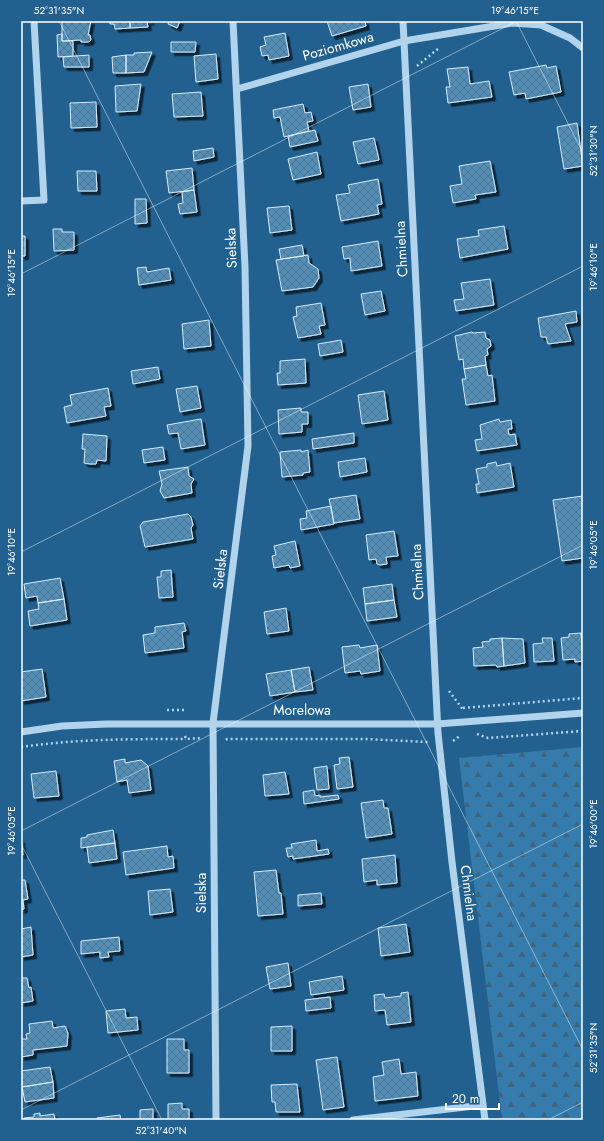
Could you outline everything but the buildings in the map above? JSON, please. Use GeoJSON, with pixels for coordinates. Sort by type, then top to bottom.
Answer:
{"type":"FeatureCollection","features":[{"type":"Feature","properties":{"kind":"street"},"geometry":{"type":"LineString","coordinates":[[21,201],[44,200],[34,21]]}},
{"type":"Feature","properties":{"kind":"street","name":"Sielska"},"geometry":{"type":"LineString","coordinates":[[216,1120],[213,723],[248,446],[245,267],[233,21]]}},
{"type":"Feature","properties":{"kind":"street","name":"Chmielna"},"geometry":{"type":"LineString","coordinates":[[403,21],[438,724],[452,862],[485,1120]]}},
{"type":"Feature","properties":{"kind":"street","name":"Poziomkowa"},"geometry":{"type":"LineString","coordinates":[[237,89],[404,41],[512,23],[541,25],[570,38],[583,48]]}},
{"type":"Feature","properties":{"kind":"street","name":"Morelowa"},"geometry":{"type":"LineString","coordinates":[[21,732],[62,726],[106,724],[438,724],[583,712]]}},
{"type":"Feature","properties":{"kind":"street"},"geometry":{"type":"LineString","coordinates":[[353,1120],[483,1105]]}},
{"type":"Feature","properties":{"kind":"path"},"geometry":{"type":"LineString","coordinates":[[463,708],[583,698]]}},
{"type":"Feature","properties":{"kind":"path"},"geometry":{"type":"LineString","coordinates":[[21,747],[48,743],[117,738],[186,739]]}},
{"type":"Feature","properties":{"kind":"green space"},"geometry":{"type":"Polygon","coordinates":[[[583,747],[583,1120],[502,1120],[459,758],[583,747]]]}}]}
